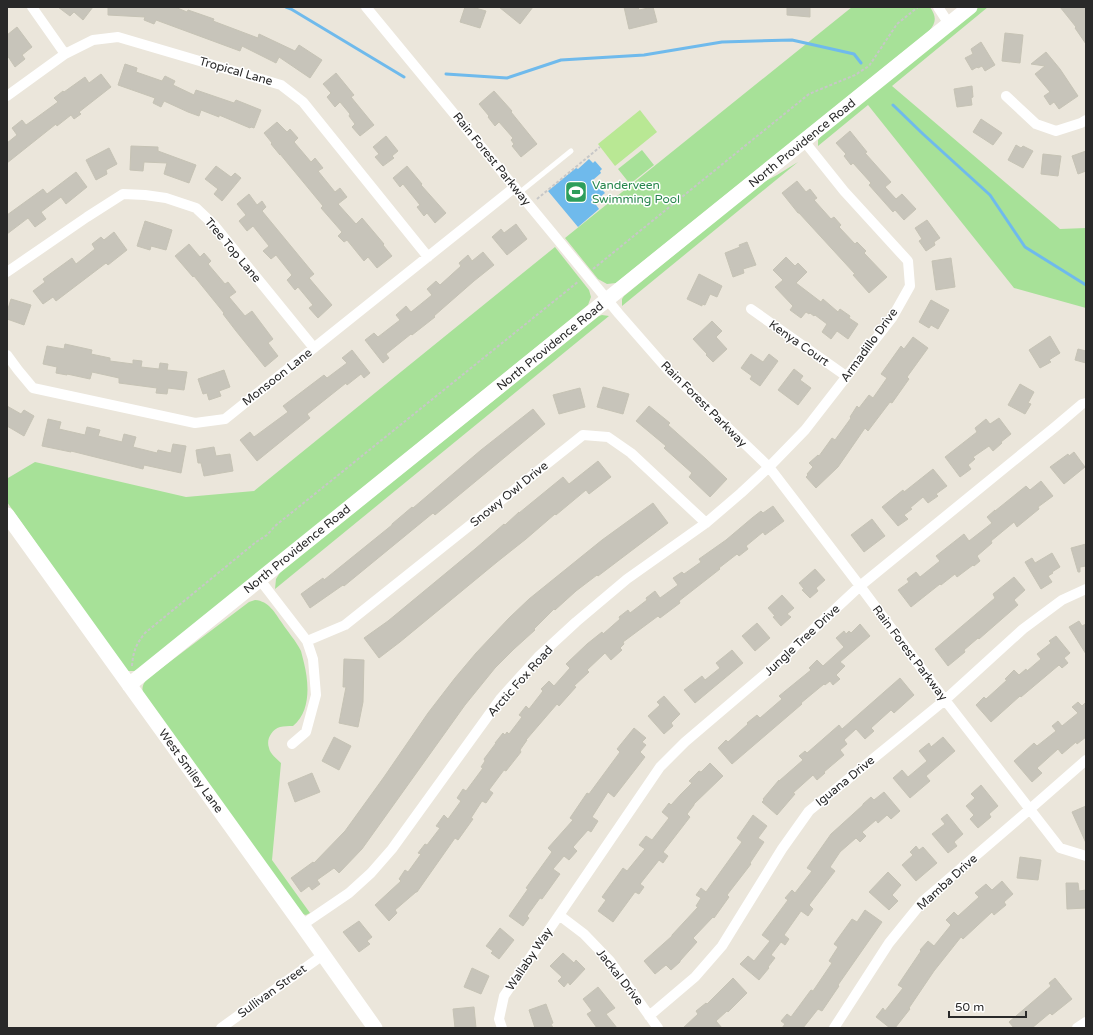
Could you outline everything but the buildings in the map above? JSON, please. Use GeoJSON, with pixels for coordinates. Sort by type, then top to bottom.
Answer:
{"type":"FeatureCollection","features":[{"type":"Feature","properties":{"kind":"street"},"geometry":{"type":"LineString","coordinates":[[32,7],[65,54]]}},
{"type":"Feature","properties":{"kind":"street","name":"Rain Forest Parkway"},"geometry":{"type":"LineString","coordinates":[[366,7],[607,300],[668,370],[769,467],[945,700],[1060,848],[1086,856]]}},
{"type":"Feature","properties":{"kind":"street"},"geometry":{"type":"LineString","coordinates":[[938,7],[950,24]]}},
{"type":"Feature","properties":{"kind":"street","name":"North Providence Road"},"geometry":{"type":"LineString","coordinates":[[129,685],[970,7]]}},
{"type":"Feature","properties":{"kind":"street","name":"Tropical Lane"},"geometry":{"type":"LineString","coordinates":[[7,96],[65,54],[92,40],[118,38],[281,85],[303,102],[428,257]]}},
{"type":"Feature","properties":{"kind":"street"},"geometry":{"type":"LineString","coordinates":[[1006,96],[1036,124],[1056,131],[1086,120]]}},
{"type":"Feature","properties":{"kind":"street","name":"Armadillo Drive"},"geometry":{"type":"LineString","coordinates":[[769,467],[804,430],[892,318],[910,286],[908,261],[844,191],[804,141]]}},
{"type":"Feature","properties":{"kind":"street","name":"Monsoon Lane"},"geometry":{"type":"LineString","coordinates":[[7,355],[33,388],[195,423],[225,419],[428,257],[517,190]]}},
{"type":"Feature","properties":{"kind":"street","name":"Tree Top Lane"},"geometry":{"type":"LineString","coordinates":[[7,272],[123,194],[166,198],[196,208],[214,225],[314,348]]}},
{"type":"Feature","properties":{"kind":"street","name":"Kenya Court"},"geometry":{"type":"LineString","coordinates":[[751,309],[846,376]]}},
{"type":"Feature","properties":{"kind":"street","name":"Jungle Tree Drive"},"geometry":{"type":"LineString","coordinates":[[559,916],[660,767],[685,742],[772,668],[860,586],[1082,404],[1086,403]]}},
{"type":"Feature","properties":{"kind":"street","name":"Snowy Owl Drive"},"geometry":{"type":"LineString","coordinates":[[307,641],[344,625],[583,435],[608,437],[631,453],[706,523]]}},
{"type":"Feature","properties":{"kind":"street","name":"Arctic Fox Road"},"geometry":{"type":"LineString","coordinates":[[302,925],[349,893],[386,855],[501,698],[538,657],[576,622],[627,579],[706,523],[769,467]]}},
{"type":"Feature","properties":{"kind":"street","name":"West Smiley Lane"},"geometry":{"type":"LineString","coordinates":[[7,515],[302,925],[374,1028]]}},
{"type":"Feature","properties":{"kind":"street"},"geometry":{"type":"LineString","coordinates":[[260,580],[307,641],[313,659],[316,695],[306,732],[292,744]]}},
{"type":"Feature","properties":{"kind":"street","name":"Iguana Drive"},"geometry":{"type":"LineString","coordinates":[[649,1016],[695,977],[722,946],[782,849],[809,811],[945,700],[1023,630],[1062,600],[1086,589]]}},
{"type":"Feature","properties":{"kind":"street","name":"Mamba Drive"},"geometry":{"type":"LineString","coordinates":[[834,1028],[889,943],[923,901],[1086,760]]}},
{"type":"Feature","properties":{"kind":"street","name":"Jackal Drive"},"geometry":{"type":"LineString","coordinates":[[559,916],[584,934],[610,961],[658,1028]]}},
{"type":"Feature","properties":{"kind":"street","name":"Wallaby Way"},"geometry":{"type":"LineString","coordinates":[[502,1028],[499,1019],[504,996],[559,916]]}},
{"type":"Feature","properties":{"kind":"street","name":"Sullivan Street"},"geometry":{"type":"LineString","coordinates":[[221,1028],[323,955]]}},
{"type":"Feature","properties":{"kind":"street"},"geometry":{"type":"LineString","coordinates":[[1077,1028],[1086,1022]]}},
{"type":"Feature","properties":{"kind":"lane"},"geometry":{"type":"LineString","coordinates":[[517,190],[571,151]]}},
{"type":"Feature","properties":{"kind":"path"},"geometry":{"type":"LineString","coordinates":[[594,268],[809,94],[855,75],[869,66],[897,24],[918,7]]}},
{"type":"Feature","properties":{"kind":"path"},"geometry":{"type":"LineString","coordinates":[[537,198],[600,146]]}},
{"type":"Feature","properties":{"kind":"path"},"geometry":{"type":"LineString","coordinates":[[129,685],[133,654],[138,642],[145,633],[256,542],[267,535],[275,526],[579,281]]}},
{"type":"Feature","properties":{"kind":"green space"},"geometry":{"type":"Polygon","coordinates":[[[852,7],[930,7],[934,13],[935,19],[932,28],[929,31],[616,283],[607,284],[598,279],[565,238],[852,7]]]}},
{"type":"Feature","properties":{"kind":"green space"},"geometry":{"type":"Polygon","coordinates":[[[979,7],[988,7],[892,86],[1060,229],[1086,228],[1086,308],[1014,288],[868,105],[818,146],[818,140],[824,132],[979,7]]]}},
{"type":"Feature","properties":{"kind":"green space"},"geometry":{"type":"Polygon","coordinates":[[[640,110],[657,132],[615,166],[598,144],[640,110]]]}},
{"type":"Feature","properties":{"kind":"green space"},"geometry":{"type":"Polygon","coordinates":[[[642,150],[654,165],[630,184],[618,169],[642,150]]]}},
{"type":"Feature","properties":{"kind":"green space"},"geometry":{"type":"Polygon","coordinates":[[[798,162],[622,306],[622,299],[624,296],[762,183],[798,162]]]}},
{"type":"Feature","properties":{"kind":"green space"},"geometry":{"type":"Polygon","coordinates":[[[555,247],[589,290],[591,297],[588,305],[138,670],[126,671],[7,502],[7,477],[8,478],[35,462],[186,497],[254,491],[555,247]]]}},
{"type":"Feature","properties":{"kind":"green space"},"geometry":{"type":"Polygon","coordinates":[[[602,315],[609,316],[275,589],[276,579],[281,571],[602,315]]]}},
{"type":"Feature","properties":{"kind":"green space"},"geometry":{"type":"Polygon","coordinates":[[[255,600],[268,605],[277,615],[301,651],[306,671],[307,697],[303,713],[293,726],[280,727],[274,730],[270,736],[268,745],[271,752],[281,763],[272,860],[310,913],[306,915],[302,914],[143,695],[142,690],[147,679],[249,602],[255,600]]]}},
{"type":"Feature","properties":{"kind":"water","name":"Vanderveen Swimming Pool"},"geometry":{"type":"Polygon","coordinates":[[[589,159],[593,163],[595,161],[602,169],[600,171],[601,173],[593,180],[605,193],[594,202],[599,209],[578,227],[548,191],[589,159]]]}},
{"type":"Feature","properties":{"kind":"waterway"},"geometry":{"type":"LineString","coordinates":[[286,7],[404,77]]}},
{"type":"Feature","properties":{"kind":"waterway"},"geometry":{"type":"LineString","coordinates":[[446,74],[507,78],[561,60],[644,55],[722,42],[792,40],[854,54],[861,63]]}},
{"type":"Feature","properties":{"kind":"waterway"},"geometry":{"type":"LineString","coordinates":[[893,105],[990,195],[1025,247],[1086,285]]}},
{"type":"Feature","properties":{"kind":"place","name":"Vanderveen Swimming Pool"},"geometry":{"type":"Point","coordinates":[576,192]}}]}
